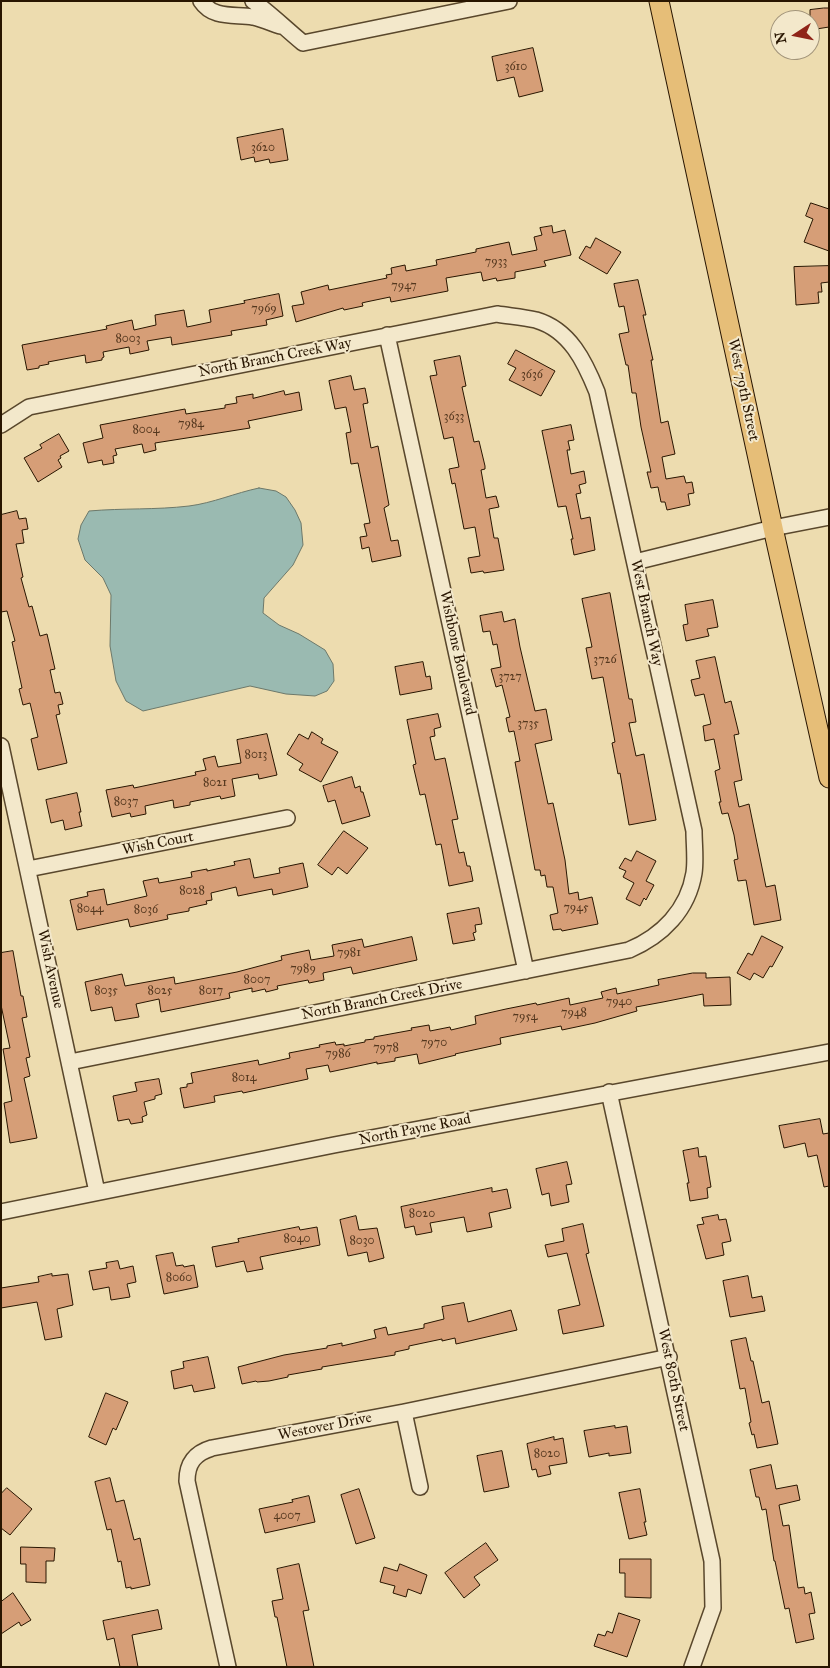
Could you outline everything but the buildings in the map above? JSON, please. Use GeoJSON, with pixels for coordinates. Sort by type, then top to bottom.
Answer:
{"type":"FeatureCollection","features":[{"type":"Feature","properties":{"kind":"main road","name":"West 79th Street"},"geometry":{"type":"LineString","coordinates":[[659,1],[829,778]]}},
{"type":"Feature","properties":{"kind":"street"},"geometry":{"type":"LineString","coordinates":[[201,1],[206,9],[224,15],[253,18],[284,27]]}},
{"type":"Feature","properties":{"kind":"street"},"geometry":{"type":"LineString","coordinates":[[253,1],[272,15],[303,43],[509,1]]}},
{"type":"Feature","properties":{"kind":"street","name":"North Branch Creek Way"},"geometry":{"type":"LineString","coordinates":[[1,425],[29,407],[497,314],[536,320],[554,328]]}},
{"type":"Feature","properties":{"kind":"street","name":"West Branch Way"},"geometry":{"type":"LineString","coordinates":[[554,328],[582,357],[597,392],[694,830],[694,873],[689,892],[680,909]]}},
{"type":"Feature","properties":{"kind":"street","name":"Wishbone Boulevard"},"geometry":{"type":"LineString","coordinates":[[388,336],[526,971]]}},
{"type":"Feature","properties":{"kind":"street"},"geometry":{"type":"LineString","coordinates":[[635,562],[773,528],[829,517]]}},
{"type":"Feature","properties":{"kind":"street","name":"Wish Avenue"},"geometry":{"type":"LineString","coordinates":[[1,746],[97,1192]]}},
{"type":"Feature","properties":{"kind":"street","name":"Wish Court"},"geometry":{"type":"LineString","coordinates":[[28,870],[287,818]]}},
{"type":"Feature","properties":{"kind":"street","name":"North Branch Creek Drive"},"geometry":{"type":"LineString","coordinates":[[70,1062],[629,950],[654,938],[666,928],[680,909]]}},
{"type":"Feature","properties":{"kind":"street","name":"North Payne Road"},"geometry":{"type":"LineString","coordinates":[[1,1212],[609,1092],[829,1052]]}},
{"type":"Feature","properties":{"kind":"street","name":"West 80th Street"},"geometry":{"type":"LineString","coordinates":[[609,1092],[669,1357],[712,1562],[713,1608],[692,1667]]}},
{"type":"Feature","properties":{"kind":"street","name":"Westover Drive"},"geometry":{"type":"LineString","coordinates":[[228,1667],[187,1481],[187,1471],[193,1459],[204,1450],[404,1412],[669,1357]]}},
{"type":"Feature","properties":{"kind":"street"},"geometry":{"type":"LineString","coordinates":[[404,1412],[420,1487]]}},
{"type":"Feature","properties":{"kind":"water"},"geometry":{"type":"Polygon","coordinates":[[[259,488],[276,491],[286,497],[301,523],[303,545],[293,565],[264,598],[263,613],[279,625],[299,634],[325,650],[333,664],[334,681],[327,691],[315,696],[286,694],[250,686],[143,711],[126,701],[116,681],[110,646],[111,595],[103,578],[85,560],[78,539],[81,525],[89,511],[189,506],[207,503],[259,488]]]}}]}
